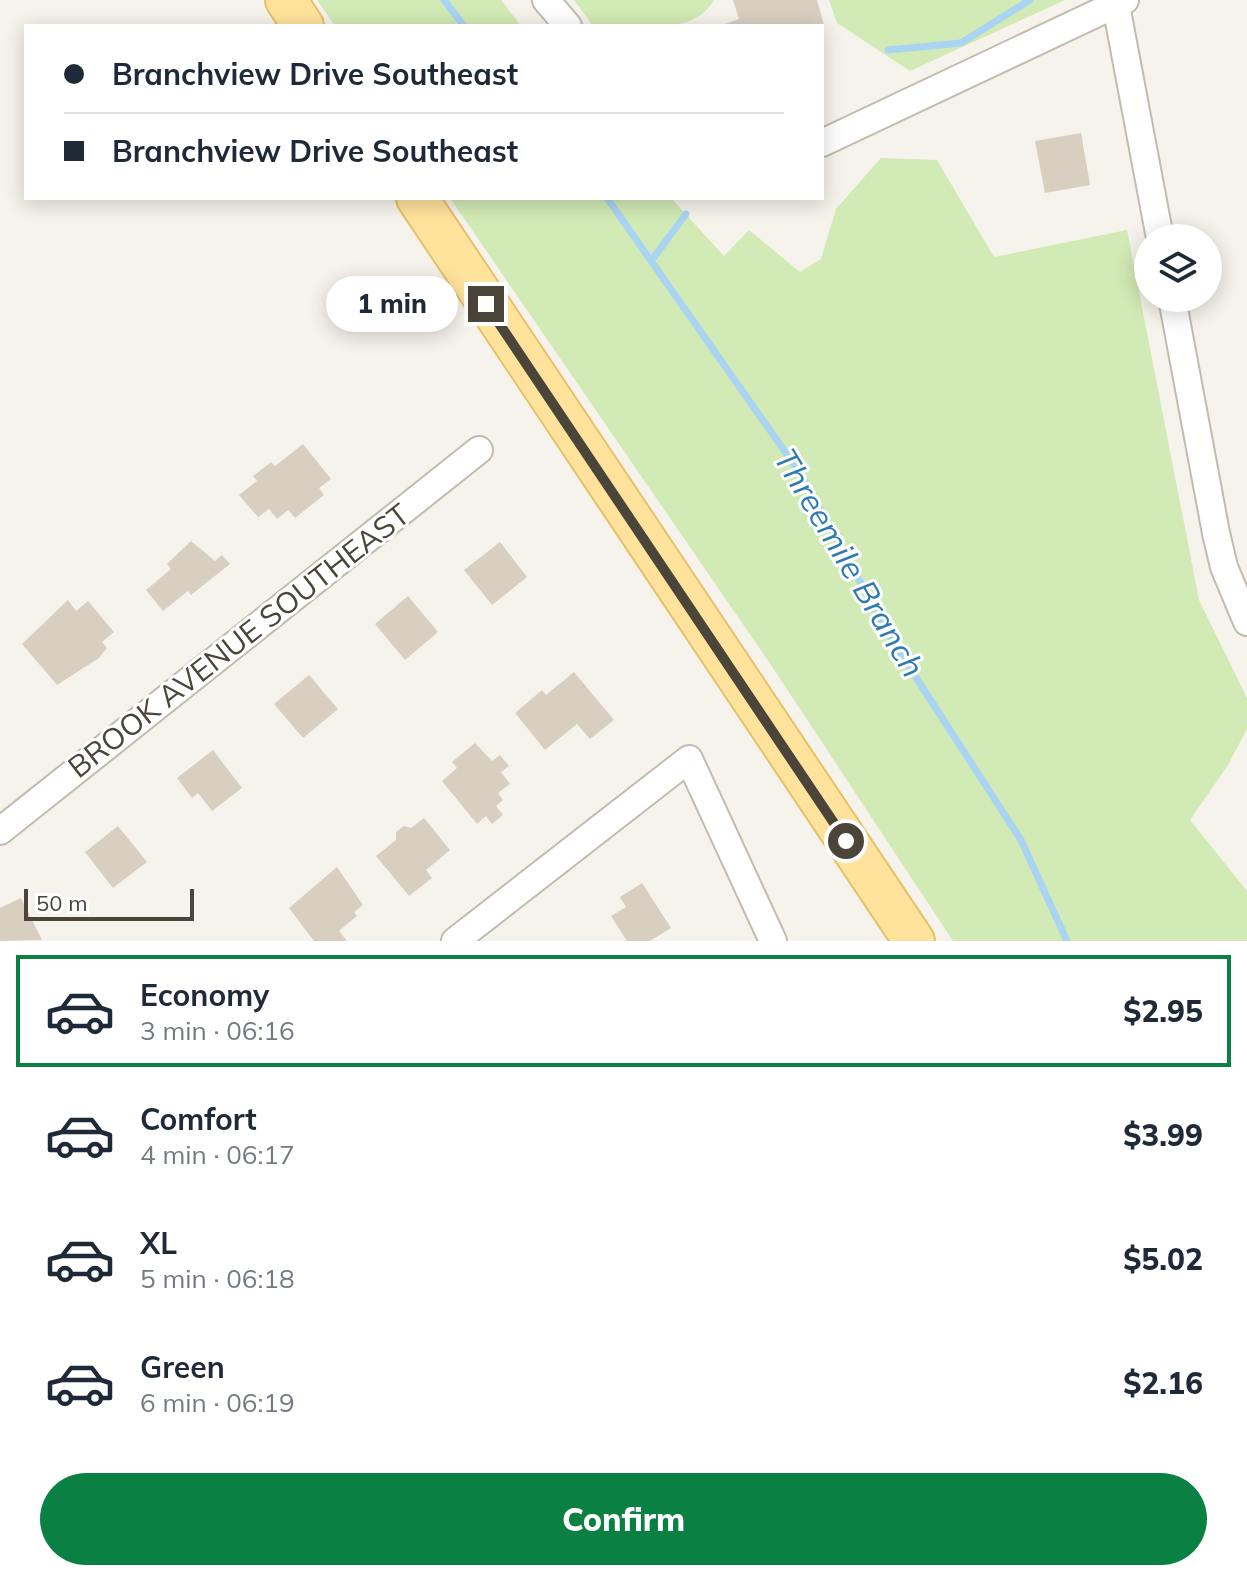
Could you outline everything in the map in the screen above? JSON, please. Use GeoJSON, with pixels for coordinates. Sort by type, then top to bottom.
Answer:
{"type":"FeatureCollection","features":[{"type":"Feature","properties":{"kind":"main road"},"geometry":{"type":"LineString","coordinates":[[286,0],[302,24]]}},
{"type":"Feature","properties":{"kind":"main road"},"geometry":{"type":"LineString","coordinates":[[418,200],[914,941]]}},
{"type":"Feature","properties":{"kind":"street"},"geometry":{"type":"LineString","coordinates":[[546,0],[566,24]]}},
{"type":"Feature","properties":{"kind":"street"},"geometry":{"type":"LineString","coordinates":[[824,142],[1119,1],[1158,224]]}},
{"type":"Feature","properties":{"kind":"street"},"geometry":{"type":"LineString","coordinates":[[1175,312],[1216,533],[1224,567],[1247,622]]}},
{"type":"Feature","properties":{"kind":"street","name":"BROOK AVENUE SOUTHEAST"},"geometry":{"type":"LineString","coordinates":[[0,831],[479,450]]}},
{"type":"Feature","properties":{"kind":"street"},"geometry":{"type":"LineString","coordinates":[[455,941],[689,759],[773,941]]}},
{"type":"Feature","properties":{"kind":"green space"},"geometry":{"type":"Polygon","coordinates":[[[317,0],[501,0],[519,24],[334,24],[317,0]]]}},
{"type":"Feature","properties":{"kind":"green space"},"geometry":{"type":"Polygon","coordinates":[[[574,0],[714,0],[704,12],[679,24],[592,24],[574,0]]]}},
{"type":"Feature","properties":{"kind":"green space"},"geometry":{"type":"Polygon","coordinates":[[[829,0],[1065,0],[910,71],[837,23],[829,0]]]}},
{"type":"Feature","properties":{"kind":"green space"},"geometry":{"type":"Polygon","coordinates":[[[881,158],[937,160],[994,257],[1127,230],[1134,266],[1134,312],[1143,312],[1199,600],[1247,698],[1247,729],[1228,765],[1190,820],[1247,891],[1247,941],[953,941],[771,665],[451,200],[673,200],[724,256],[749,230],[800,272],[821,259],[836,209],[881,158]]]}},
{"type":"Feature","properties":{"kind":"building"},"geometry":{"type":"Polygon","coordinates":[[[733,0],[817,0],[824,24],[725,24],[739,19],[733,0]]]}},
{"type":"Feature","properties":{"kind":"building"},"geometry":{"type":"Polygon","coordinates":[[[1081,133],[1090,185],[1045,193],[1035,141],[1081,133]]]}},
{"type":"Feature","properties":{"kind":"building"},"geometry":{"type":"Polygon","coordinates":[[[303,444],[331,479],[319,488],[324,495],[295,518],[288,510],[277,519],[269,509],[258,517],[239,495],[257,481],[253,476],[271,462],[275,466],[303,444]]]}},
{"type":"Feature","properties":{"kind":"building"},"geometry":{"type":"Polygon","coordinates":[[[191,541],[215,561],[222,555],[230,564],[191,595],[188,591],[163,611],[146,590],[171,569],[167,564],[191,541]]]}},
{"type":"Feature","properties":{"kind":"building"},"geometry":{"type":"Polygon","coordinates":[[[500,542],[527,577],[492,605],[464,570],[500,542]]]}},
{"type":"Feature","properties":{"kind":"building"},"geometry":{"type":"Polygon","coordinates":[[[408,596],[438,632],[405,660],[375,624],[408,596]]]}},
{"type":"Feature","properties":{"kind":"building"},"geometry":{"type":"Polygon","coordinates":[[[68,600],[76,611],[88,601],[114,632],[102,642],[107,648],[99,658],[57,685],[22,644],[68,600]]]}},
{"type":"Feature","properties":{"kind":"building"},"geometry":{"type":"Polygon","coordinates":[[[574,672],[614,720],[590,739],[577,724],[545,750],[515,713],[542,690],[546,695],[574,672]]]}},
{"type":"Feature","properties":{"kind":"building"},"geometry":{"type":"Polygon","coordinates":[[[309,675],[338,709],[303,738],[274,704],[309,675]]]}},
{"type":"Feature","properties":{"kind":"building"},"geometry":{"type":"Polygon","coordinates":[[[475,743],[492,761],[500,755],[509,766],[501,772],[510,784],[498,793],[503,800],[496,806],[503,815],[492,824],[486,816],[477,824],[442,781],[457,768],[452,762],[475,743]]]}},
{"type":"Feature","properties":{"kind":"building"},"geometry":{"type":"Polygon","coordinates":[[[213,750],[242,788],[212,811],[198,793],[192,798],[177,778],[213,750]]]}},
{"type":"Feature","properties":{"kind":"building"},"geometry":{"type":"Polygon","coordinates":[[[424,818],[450,850],[426,870],[432,878],[409,896],[376,856],[396,840],[396,832],[404,826],[411,828],[424,818]]]}},
{"type":"Feature","properties":{"kind":"building"},"geometry":{"type":"Polygon","coordinates":[[[118,826],[147,862],[113,888],[85,852],[118,826]]]}},
{"type":"Feature","properties":{"kind":"building"},"geometry":{"type":"Polygon","coordinates":[[[337,867],[363,905],[354,912],[357,916],[339,931],[347,941],[314,941],[289,908],[337,867]]]}},
{"type":"Feature","properties":{"kind":"building"},"geometry":{"type":"Polygon","coordinates":[[[642,883],[671,928],[650,941],[627,941],[611,916],[626,907],[620,897],[642,883]]]}},
{"type":"Feature","properties":{"kind":"building"},"geometry":{"type":"Polygon","coordinates":[[[21,898],[42,940],[0,941],[0,908],[21,898]]]}},
{"type":"Feature","properties":{"kind":"waterway","name":"Threemile Branch"},"geometry":{"type":"LineString","coordinates":[[444,0],[462,24]]}},
{"type":"Feature","properties":{"kind":"waterway"},"geometry":{"type":"LineString","coordinates":[[888,50],[961,43],[1030,0]]}},
{"type":"Feature","properties":{"kind":"waterway","name":"Threemile Branch"},"geometry":{"type":"LineString","coordinates":[[608,200],[802,476],[895,645],[1021,840],[1067,941]]}},
{"type":"Feature","properties":{"kind":"waterway"},"geometry":{"type":"LineString","coordinates":[[652,260],[686,214]]}},
{"type":"Feature","properties":{"kind":"route"},"geometry":{"type":"LineString","coordinates":[[486,304],[846,841]]}}]}
